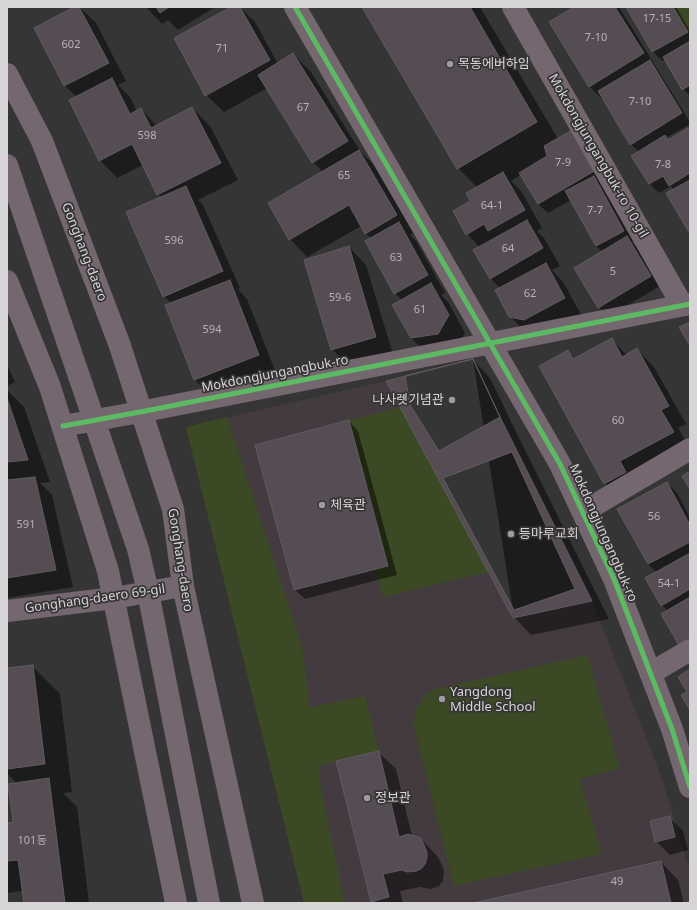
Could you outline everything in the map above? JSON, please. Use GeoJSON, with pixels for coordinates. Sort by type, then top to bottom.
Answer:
{"type":"FeatureCollection","features":[{"type":"Feature","properties":{"kind":"main road","name":"Gonghang-daero"},"geometry":{"type":"LineString","coordinates":[[7,74],[42,141],[119,343],[140,412],[173,509],[183,586],[253,903]]}},
{"type":"Feature","properties":{"kind":"main road"},"geometry":{"type":"LineString","coordinates":[[7,280],[50,387],[108,571],[176,903]]}},
{"type":"Feature","properties":{"kind":"street","name":"Mokdongjungangbuk-ro"},"geometry":{"type":"LineString","coordinates":[[295,7],[560,464],[614,580],[672,729],[690,787]]}},
{"type":"Feature","properties":{"kind":"street","name":"Mokdongjungangbuk-ro 10-gil"},"geometry":{"type":"LineString","coordinates":[[491,343],[686,304],[513,7]]}},
{"type":"Feature","properties":{"kind":"street"},"geometry":{"type":"LineString","coordinates":[[8,169],[138,549],[148,592],[209,903]]}},
{"type":"Feature","properties":{"kind":"street","name":"Mokdongjungangbuk-ro"},"geometry":{"type":"LineString","coordinates":[[63,426],[491,343]]}},
{"type":"Feature","properties":{"kind":"street"},"geometry":{"type":"LineString","coordinates":[[583,512],[690,449]]}},
{"type":"Feature","properties":{"kind":"street","name":"Gonghang-daero 69-gil"},"geometry":{"type":"LineString","coordinates":[[7,612],[114,598],[183,586]]}},
{"type":"Feature","properties":{"kind":"street"},"geometry":{"type":"LineString","coordinates":[[650,673],[690,650]]}},
{"type":"Feature","properties":{"kind":"shaded area","name":"Yangdong Middle School"},"geometry":{"type":"Polygon","coordinates":[[[386,381],[513,617],[592,601],[663,781],[690,872],[690,903],[304,903],[186,427],[386,381]]]}},
{"type":"Feature","properties":{"kind":"green space"},"geometry":{"type":"Polygon","coordinates":[[[673,7],[690,7],[690,31],[688,32],[673,7]]]}},
{"type":"Feature","properties":{"kind":"green space"},"geometry":{"type":"Polygon","coordinates":[[[400,407],[489,572],[383,597],[375,569],[388,566],[349,420],[400,407]]]}},
{"type":"Feature","properties":{"kind":"green space"},"geometry":{"type":"Polygon","coordinates":[[[227,417],[302,646],[310,707],[365,696],[379,751],[318,766],[322,793],[345,903],[304,903],[186,427],[227,417]]]}},
{"type":"Feature","properties":{"kind":"green space"},"geometry":{"type":"Polygon","coordinates":[[[587,655],[620,768],[580,779],[602,854],[454,886],[413,723],[416,709],[425,695],[435,689],[587,655]]]}},
{"type":"Feature","properties":{"kind":"building"},"geometry":{"type":"Polygon","coordinates":[[[74,7],[79,7],[109,63],[64,86],[34,28],[74,7]]]}},
{"type":"Feature","properties":{"kind":"building"},"geometry":{"type":"Polygon","coordinates":[[[156,7],[169,7],[160,13],[156,7]]]}},
{"type":"Feature","properties":{"kind":"building"},"geometry":{"type":"Polygon","coordinates":[[[231,7],[240,7],[270,60],[205,96],[174,38],[231,7]]]}},
{"type":"Feature","properties":{"kind":"building","name":"목동에버하임"},"geometry":{"type":"Polygon","coordinates":[[[362,7],[470,7],[537,122],[457,169],[362,7]]]}},
{"type":"Feature","properties":{"kind":"building"},"geometry":{"type":"Polygon","coordinates":[[[574,7],[615,7],[644,53],[589,87],[549,22],[574,7]]]}},
{"type":"Feature","properties":{"kind":"building"},"geometry":{"type":"Polygon","coordinates":[[[626,7],[673,7],[688,32],[652,52],[626,7]]]}},
{"type":"Feature","properties":{"kind":"building"},"geometry":{"type":"Polygon","coordinates":[[[690,41],[690,85],[682,90],[663,57],[690,41]]]}},
{"type":"Feature","properties":{"kind":"building"},"geometry":{"type":"Polygon","coordinates":[[[293,53],[348,141],[312,163],[258,75],[293,53]]]}},
{"type":"Feature","properties":{"kind":"building"},"geometry":{"type":"Polygon","coordinates":[[[650,60],[682,113],[630,145],[598,91],[650,60]]]}},
{"type":"Feature","properties":{"kind":"building"},"geometry":{"type":"Polygon","coordinates":[[[112,78],[130,114],[141,108],[151,128],[192,107],[221,163],[157,195],[132,144],[99,161],[69,100],[112,78]]]}},
{"type":"Feature","properties":{"kind":"building"},"geometry":{"type":"Polygon","coordinates":[[[688,128],[690,132],[690,173],[669,186],[663,176],[649,184],[631,156],[665,135],[668,140],[688,128]]]}},
{"type":"Feature","properties":{"kind":"building"},"geometry":{"type":"Polygon","coordinates":[[[572,130],[596,170],[538,204],[519,173],[547,156],[544,146],[572,130]]]}},
{"type":"Feature","properties":{"kind":"building"},"geometry":{"type":"Polygon","coordinates":[[[359,150],[397,215],[365,234],[349,205],[289,240],[268,203],[359,150]]]}},
{"type":"Feature","properties":{"kind":"building"},"geometry":{"type":"Polygon","coordinates":[[[503,172],[525,210],[488,231],[484,224],[466,235],[453,211],[470,201],[466,193],[503,172]]]}},
{"type":"Feature","properties":{"kind":"building"},"geometry":{"type":"Polygon","coordinates":[[[594,176],[624,231],[596,246],[565,191],[594,176]]]}},
{"type":"Feature","properties":{"kind":"building"},"geometry":{"type":"Polygon","coordinates":[[[690,180],[690,234],[666,193],[690,180]]]}},
{"type":"Feature","properties":{"kind":"building"},"geometry":{"type":"Polygon","coordinates":[[[186,186],[223,271],[163,297],[126,212],[186,186]]]}},
{"type":"Feature","properties":{"kind":"building"},"geometry":{"type":"Polygon","coordinates":[[[527,220],[543,248],[490,279],[473,250],[527,220]]]}},
{"type":"Feature","properties":{"kind":"building"},"geometry":{"type":"Polygon","coordinates":[[[399,222],[428,275],[394,294],[365,241],[399,222]]]}},
{"type":"Feature","properties":{"kind":"building"},"geometry":{"type":"Polygon","coordinates":[[[627,236],[651,276],[598,308],[574,268],[627,236]]]}},
{"type":"Feature","properties":{"kind":"building"},"geometry":{"type":"Polygon","coordinates":[[[349,246],[376,337],[331,350],[304,260],[349,246]]]}},
{"type":"Feature","properties":{"kind":"building"},"geometry":{"type":"Polygon","coordinates":[[[546,263],[565,298],[524,320],[509,317],[495,290],[546,263]]]}},
{"type":"Feature","properties":{"kind":"building"},"geometry":{"type":"Polygon","coordinates":[[[230,280],[259,355],[194,380],[165,305],[230,280]]]}},
{"type":"Feature","properties":{"kind":"building"},"geometry":{"type":"Polygon","coordinates":[[[431,283],[449,315],[438,334],[411,338],[392,305],[431,283]]]}},
{"type":"Feature","properties":{"kind":"building"},"geometry":{"type":"Polygon","coordinates":[[[690,322],[690,346],[679,327],[690,322]]]}},
{"type":"Feature","properties":{"kind":"building"},"geometry":{"type":"Polygon","coordinates":[[[612,338],[622,357],[637,348],[669,406],[661,410],[674,432],[620,461],[626,472],[604,484],[539,366],[568,350],[573,359],[612,338]]]}},
{"type":"Feature","properties":{"kind":"building"},"geometry":{"type":"Polygon","coordinates":[[[473,359],[500,417],[592,601],[513,618],[386,381],[473,359]]]}},
{"type":"Feature","properties":{"kind":"building"},"geometry":{"type":"Polygon","coordinates":[[[473,359],[500,417],[439,451],[410,405],[405,376],[473,359]]]}},
{"type":"Feature","properties":{"kind":"building"},"geometry":{"type":"Polygon","coordinates":[[[7,398],[28,460],[7,462],[7,398]]]}},
{"type":"Feature","properties":{"kind":"building","name":"체육관"},"geometry":{"type":"Polygon","coordinates":[[[349,420],[388,566],[294,590],[255,445],[349,420]]]}},
{"type":"Feature","properties":{"kind":"building","name":"등마루교회"},"geometry":{"type":"Polygon","coordinates":[[[512,452],[575,589],[514,610],[443,478],[512,452]]]}},
{"type":"Feature","properties":{"kind":"building"},"geometry":{"type":"Polygon","coordinates":[[[690,471],[690,490],[682,476],[690,471]]]}},
{"type":"Feature","properties":{"kind":"building"},"geometry":{"type":"Polygon","coordinates":[[[35,477],[56,570],[7,578],[7,480],[35,477]]]}},
{"type":"Feature","properties":{"kind":"building"},"geometry":{"type":"Polygon","coordinates":[[[667,482],[690,525],[690,542],[648,564],[617,509],[667,482]]]}},
{"type":"Feature","properties":{"kind":"building"},"geometry":{"type":"Polygon","coordinates":[[[690,553],[690,589],[661,606],[645,578],[690,553]]]}},
{"type":"Feature","properties":{"kind":"building"},"geometry":{"type":"Polygon","coordinates":[[[690,597],[690,641],[680,647],[661,614],[690,597]]]}},
{"type":"Feature","properties":{"kind":"building"},"geometry":{"type":"Polygon","coordinates":[[[33,665],[45,764],[7,769],[7,668],[33,665]]]}},
{"type":"Feature","properties":{"kind":"building"},"geometry":{"type":"Polygon","coordinates":[[[690,669],[690,710],[681,695],[687,692],[678,677],[690,669]]]}},
{"type":"Feature","properties":{"kind":"building","name":"정보관"},"geometry":{"type":"Polygon","coordinates":[[[379,751],[399,837],[408,834],[421,838],[427,852],[427,858],[422,868],[417,871],[407,872],[402,870],[383,874],[389,897],[371,902],[336,761],[379,751]]]}},
{"type":"Feature","properties":{"kind":"building"},"geometry":{"type":"Polygon","coordinates":[[[49,778],[65,903],[24,903],[18,860],[7,861],[7,823],[13,822],[8,784],[49,778]]]}},
{"type":"Feature","properties":{"kind":"building"},"geometry":{"type":"Polygon","coordinates":[[[670,816],[675,837],[655,842],[650,821],[670,816]]]}},
{"type":"Feature","properties":{"kind":"building"},"geometry":{"type":"Polygon","coordinates":[[[661,861],[671,903],[473,903],[661,861]]]}},
{"type":"Feature","properties":{"kind":"cycle path"},"geometry":{"type":"LineString","coordinates":[[295,7],[560,464],[614,579],[672,729],[690,787]]}},
{"type":"Feature","properties":{"kind":"cycle path"},"geometry":{"type":"LineString","coordinates":[[63,426],[690,304]]}},
{"type":"Feature","properties":{"kind":"place","name":"목동에버하임"},"geometry":{"type":"Point","coordinates":[450,64]}},
{"type":"Feature","properties":{"kind":"place","name":"나사렛기념관"},"geometry":{"type":"Point","coordinates":[452,400]}},
{"type":"Feature","properties":{"kind":"place","name":"체육관"},"geometry":{"type":"Point","coordinates":[322,505]}},
{"type":"Feature","properties":{"kind":"place","name":"등마루교회"},"geometry":{"type":"Point","coordinates":[511,534]}},
{"type":"Feature","properties":{"kind":"place","name":"Yangdong Middle School"},"geometry":{"type":"Point","coordinates":[442,699]}},
{"type":"Feature","properties":{"kind":"place","name":"정보관"},"geometry":{"type":"Point","coordinates":[367,798]}}]}
